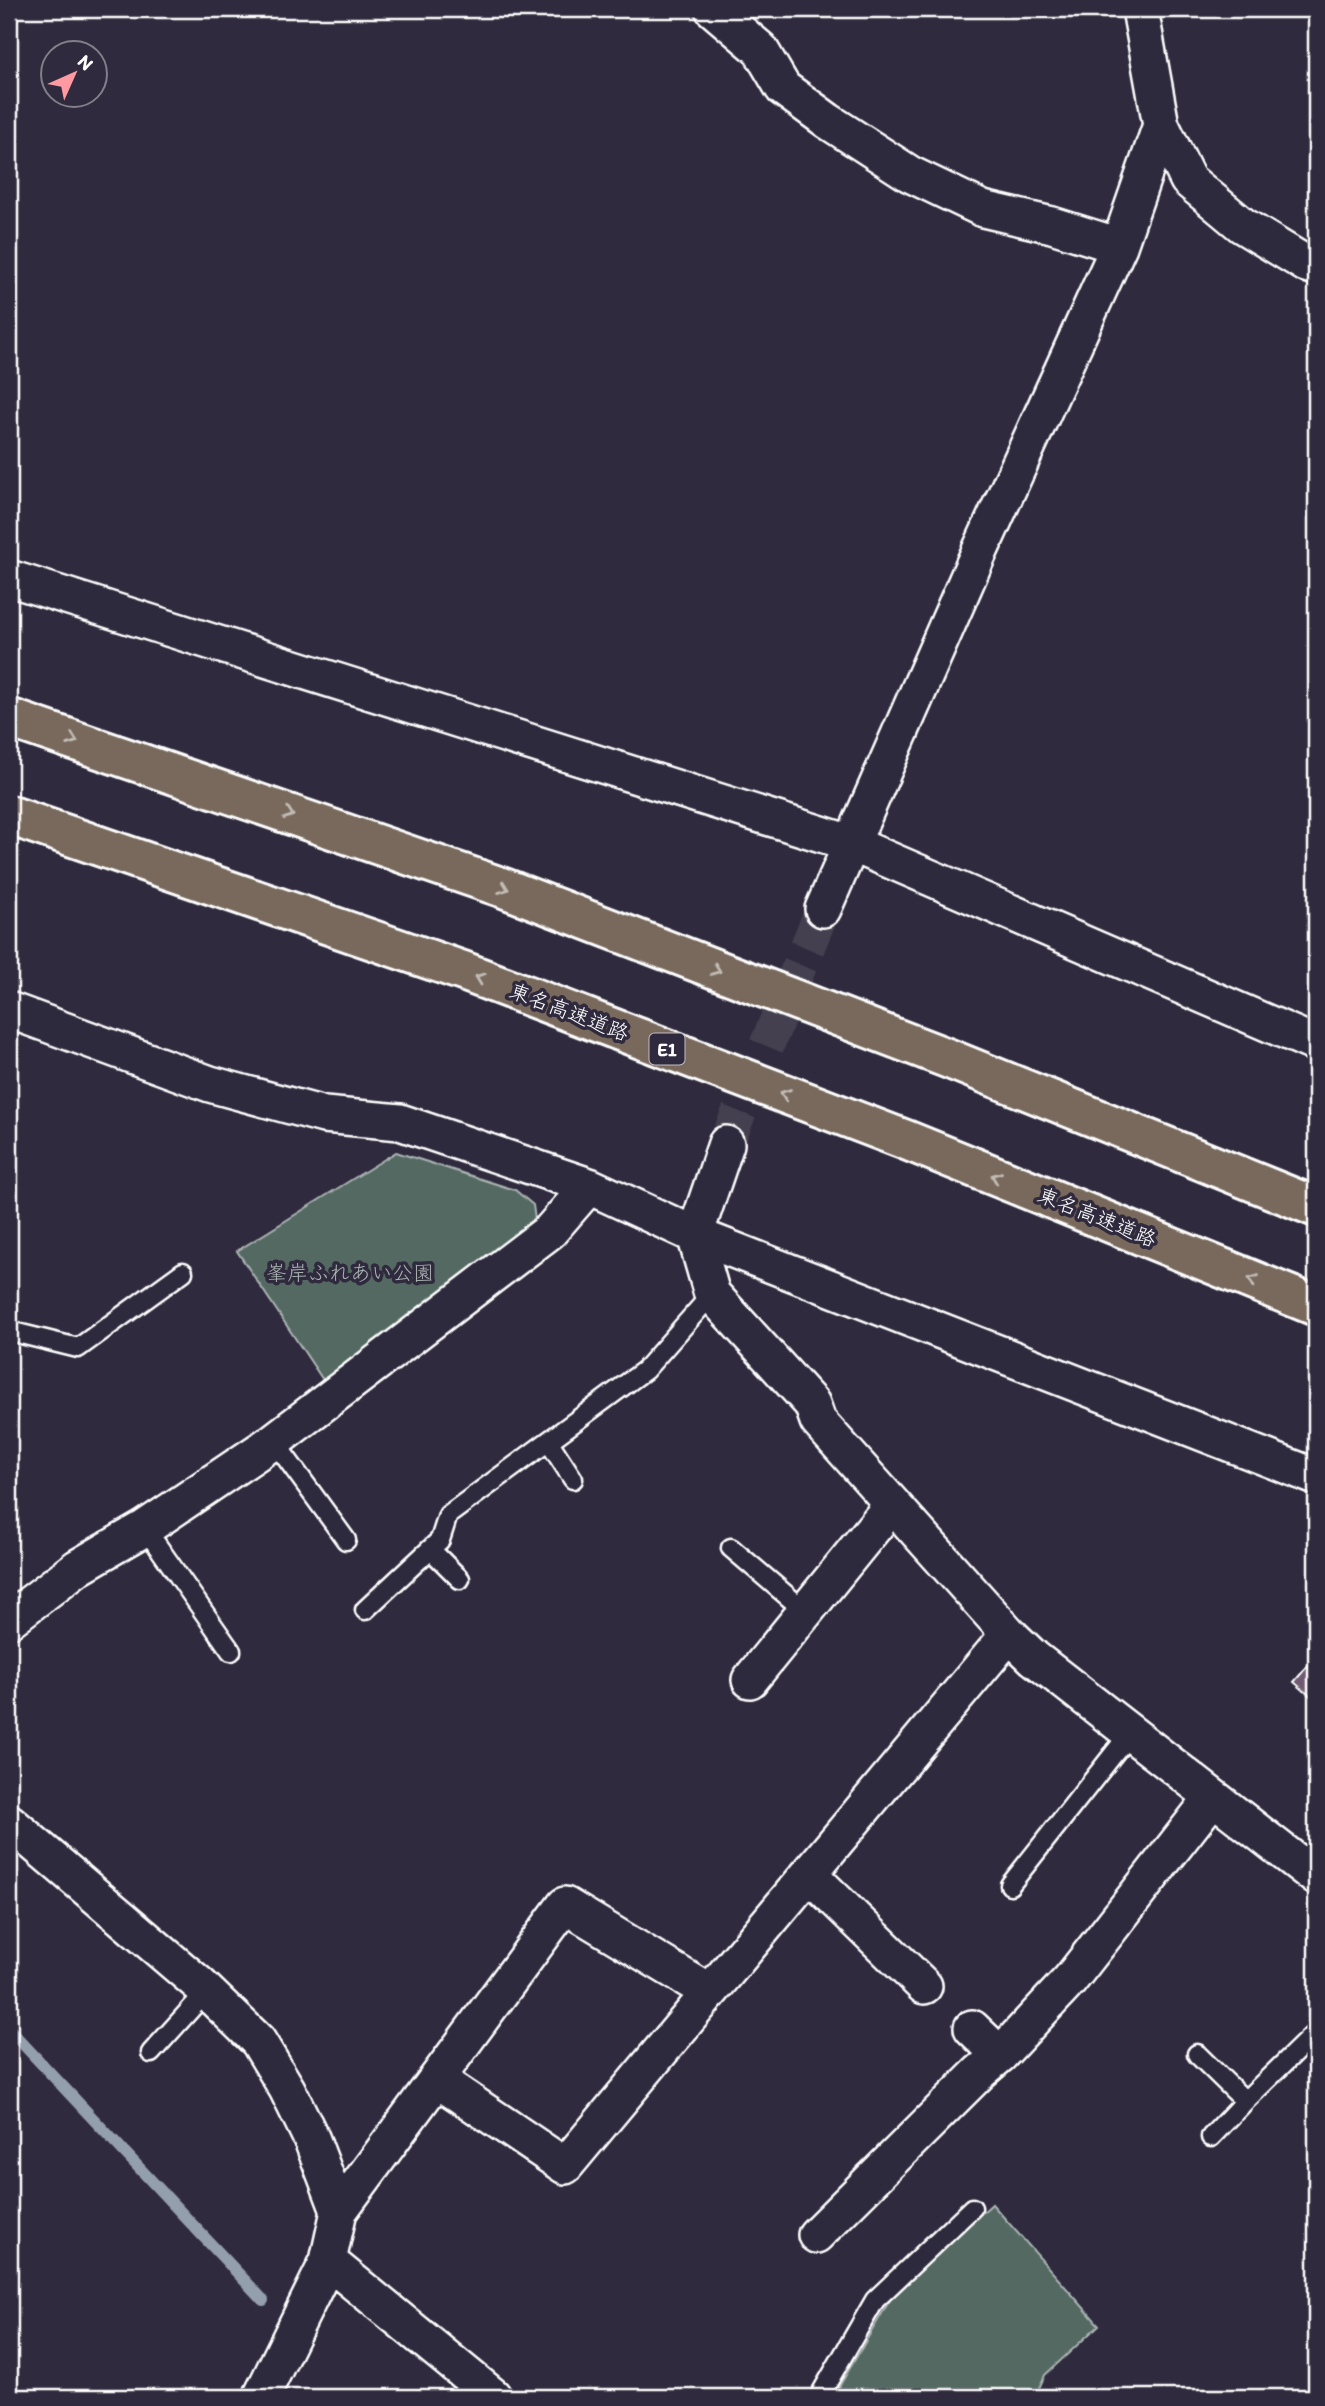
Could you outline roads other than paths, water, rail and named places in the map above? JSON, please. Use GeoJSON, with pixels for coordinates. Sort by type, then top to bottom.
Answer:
{"type":"FeatureCollection","features":[{"type":"Feature","properties":{"kind":"highway"},"geometry":{"type":"LineString","coordinates":[[9,718],[504,888],[947,1058],[1316,1207]]}},
{"type":"Feature","properties":{"kind":"highway","name":"東名高速道路"},"geometry":{"type":"LineString","coordinates":[[9,815],[476,976],[893,1135],[1316,1306]]}},
{"type":"Feature","properties":{"kind":"street"},"geometry":{"type":"LineString","coordinates":[[713,9],[760,49],[783,88],[910,174],[983,209],[1052,225],[1119,246]]}},
{"type":"Feature","properties":{"kind":"street"},"geometry":{"type":"LineString","coordinates":[[1140,9],[1161,125],[1188,180],[1241,225],[1306,264],[1316,267]]}},
{"type":"Feature","properties":{"kind":"street"},"geometry":{"type":"LineString","coordinates":[[823,909],[850,842],[973,566],[1119,246],[1161,125]]}},
{"type":"Feature","properties":{"kind":"street"},"geometry":{"type":"LineString","coordinates":[[9,578],[850,842],[1316,1044]]}},
{"type":"Feature","properties":{"kind":"street"},"geometry":{"type":"LineString","coordinates":[[9,1012],[210,1084],[324,1115],[400,1122],[589,1186],[695,1235],[1316,1477]]}},
{"type":"Feature","properties":{"kind":"street"},"geometry":{"type":"LineString","coordinates":[[726,1144],[695,1235],[712,1294],[812,1404],[818,1421],[1009,1634],[1034,1658],[1316,1877]]}},
{"type":"Feature","properties":{"kind":"street"},"geometry":{"type":"LineString","coordinates":[[9,1620],[78,1567],[145,1528],[274,1441],[550,1231],[589,1186]]}},
{"type":"Feature","properties":{"kind":"street"},"geometry":{"type":"LineString","coordinates":[[750,1680],[892,1505]]}},
{"type":"Feature","properties":{"kind":"street"},"geometry":{"type":"LineString","coordinates":[[438,2080],[565,2166],[1009,1634]]}},
{"type":"Feature","properties":{"kind":"street"},"geometry":{"type":"LineString","coordinates":[[816,2235],[979,2072],[1000,2055],[1070,1980],[1213,1797]]}},
{"type":"Feature","properties":{"kind":"street"},"geometry":{"type":"LineString","coordinates":[[9,1822],[207,1991],[258,2041],[312,2140],[339,2211]]}},
{"type":"Feature","properties":{"kind":"street"},"geometry":{"type":"LineString","coordinates":[[809,1874],[925,1986]]}},
{"type":"Feature","properties":{"kind":"street"},"geometry":{"type":"LineString","coordinates":[[261,2397],[328,2261],[339,2211],[438,2080],[553,1897],[709,1992]]}},
{"type":"Feature","properties":{"kind":"street"},"geometry":{"type":"LineString","coordinates":[[972,2028],[1000,2055]]}},
{"type":"Feature","properties":{"kind":"street"},"geometry":{"type":"LineString","coordinates":[[328,2261],[493,2396]]}},
{"type":"Feature","properties":{"kind":"lane"},"geometry":{"type":"LineString","coordinates":[[9,1331],[78,1348],[183,1272]]}},
{"type":"Feature","properties":{"kind":"lane"},"geometry":{"type":"LineString","coordinates":[[365,1610],[440,1540],[447,1515],[645,1370],[712,1294]]}},
{"type":"Feature","properties":{"kind":"lane"},"geometry":{"type":"LineString","coordinates":[[274,1441],[346,1540]]}},
{"type":"Feature","properties":{"kind":"lane"},"geometry":{"type":"LineString","coordinates":[[549,1442],[573,1479]]}},
{"type":"Feature","properties":{"kind":"lane"},"geometry":{"type":"LineString","coordinates":[[145,1528],[231,1651]]}},
{"type":"Feature","properties":{"kind":"lane"},"geometry":{"type":"LineString","coordinates":[[731,1548],[805,1611]]}},
{"type":"Feature","properties":{"kind":"lane"},"geometry":{"type":"LineString","coordinates":[[430,1549],[460,1579]]}},
{"type":"Feature","properties":{"kind":"lane"},"geometry":{"type":"LineString","coordinates":[[1010,1885],[1131,1732]]}},
{"type":"Feature","properties":{"kind":"lane"},"geometry":{"type":"LineString","coordinates":[[151,2053],[207,1991]]}},
{"type":"Feature","properties":{"kind":"lane"},"geometry":{"type":"LineString","coordinates":[[1211,2137],[1316,2032]]}},
{"type":"Feature","properties":{"kind":"lane"},"geometry":{"type":"LineString","coordinates":[[1197,2054],[1245,2101]]}},
{"type":"Feature","properties":{"kind":"lane"},"geometry":{"type":"LineString","coordinates":[[819,2397],[875,2300],[972,2208]]}},
{"type":"Feature","properties":{"kind":"waterway"},"geometry":{"type":"LineString","coordinates":[[9,2029],[263,2300]]}},
{"type":"Feature","properties":{"kind":"tunnel"},"geometry":{"type":"LineString","coordinates":[[726,1144],[823,909]]}},
{"type":"Feature","properties":{"kind":"park label","name":"峯岸ふれあい公園"},"geometry":{"type":"Point","coordinates":[350,1273]}}]}
